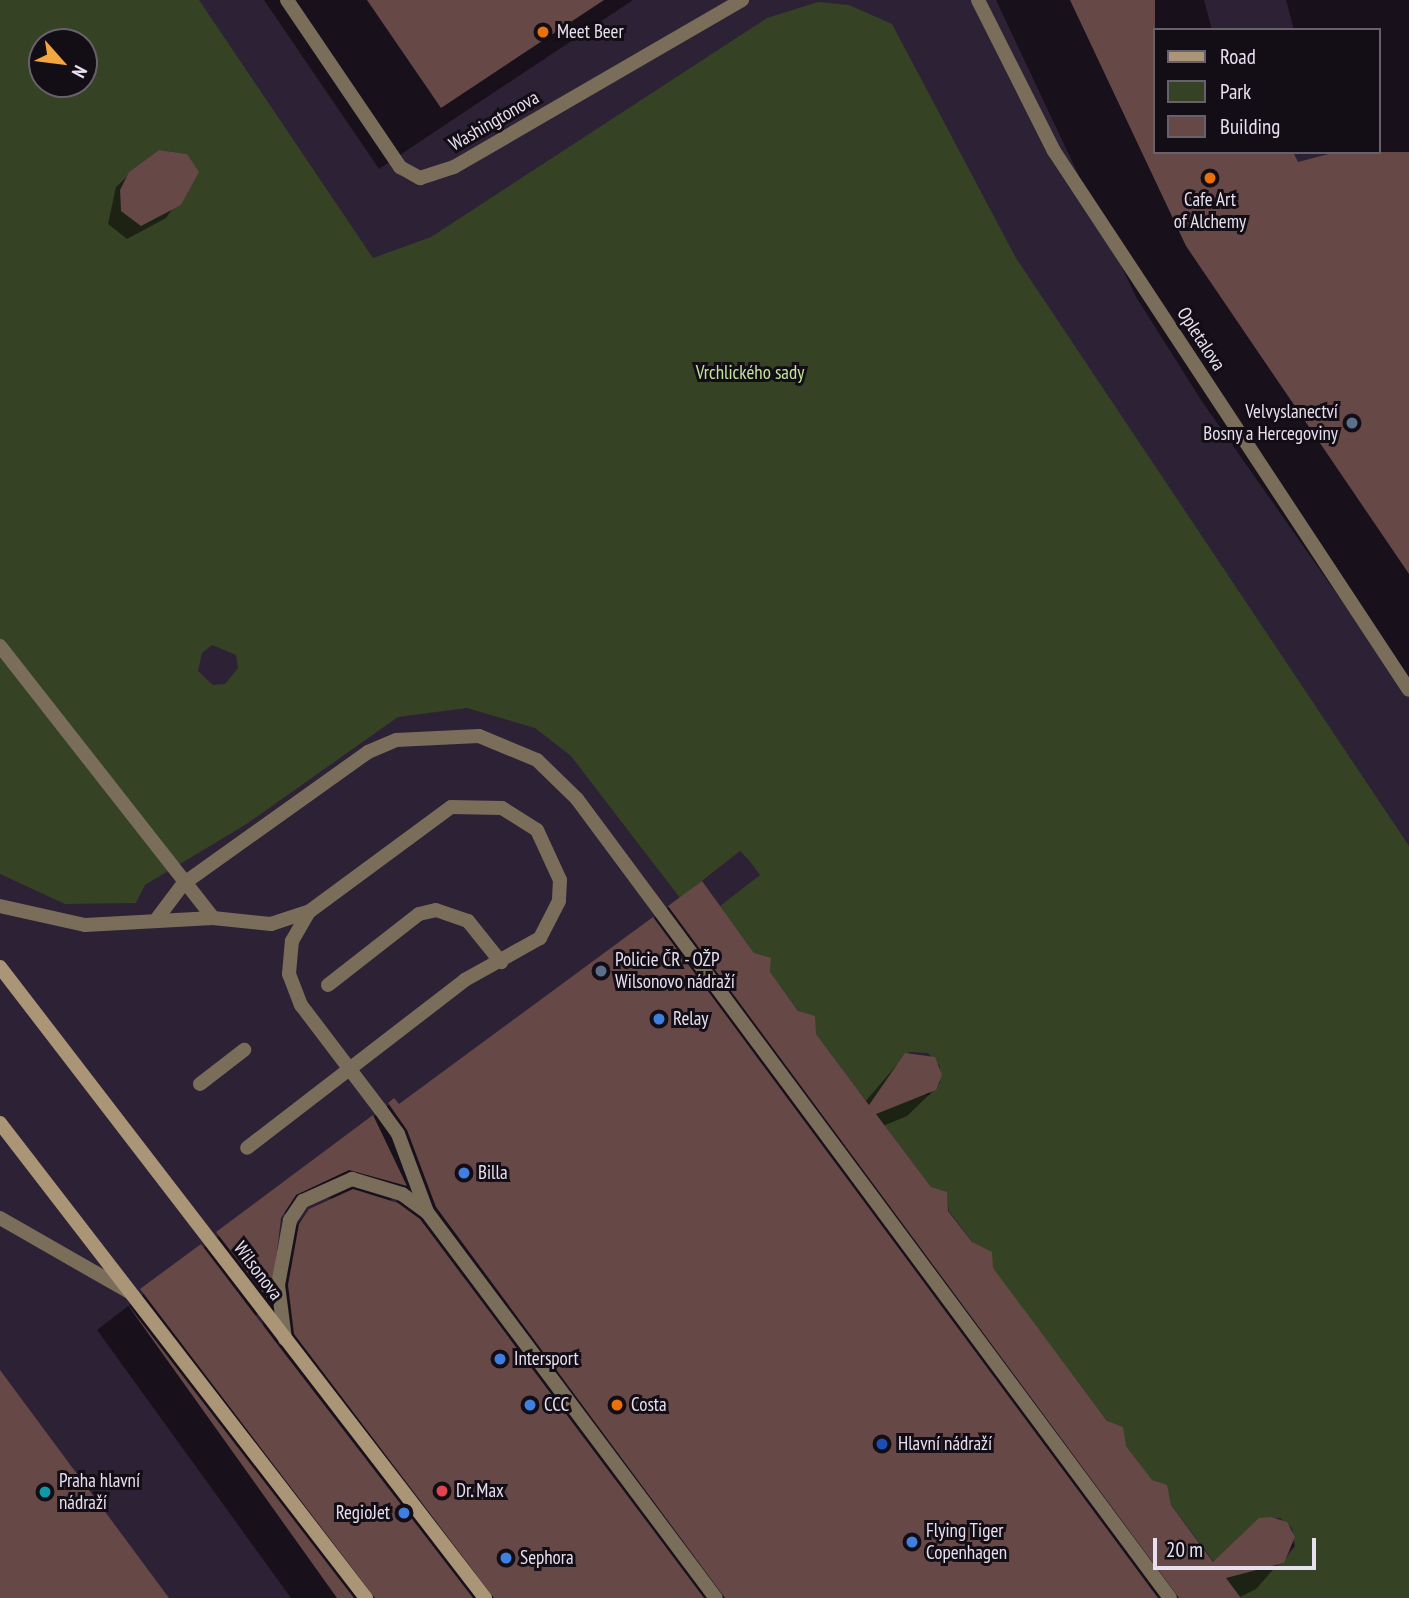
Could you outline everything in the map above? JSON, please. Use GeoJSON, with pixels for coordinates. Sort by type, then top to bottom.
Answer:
{"type":"FeatureCollection","features":[{"type":"Feature","properties":{"kind":"main road","name":"Wilsonova"},"geometry":{"type":"LineString","coordinates":[[0,967],[485,1598]]}},
{"type":"Feature","properties":{"kind":"main road"},"geometry":{"type":"LineString","coordinates":[[0,1122],[366,1598]]}},
{"type":"Feature","properties":{"kind":"street","name":"Washingtonova"},"geometry":{"type":"LineString","coordinates":[[287,0],[400,167],[420,177],[454,167],[742,0]]}},
{"type":"Feature","properties":{"kind":"street","name":"Opletalova"},"geometry":{"type":"LineString","coordinates":[[978,0],[1054,151],[1409,690]]}},
{"type":"Feature","properties":{"kind":"street"},"geometry":{"type":"LineString","coordinates":[[0,646],[183,884],[213,918]]}},
{"type":"Feature","properties":{"kind":"street"},"geometry":{"type":"LineString","coordinates":[[156,920],[183,884],[368,752],[396,740],[479,736],[537,760],[577,799],[1170,1598]]}},
{"type":"Feature","properties":{"kind":"street"},"geometry":{"type":"LineString","coordinates":[[0,906],[85,925],[213,918],[271,924],[310,911],[451,807],[502,808],[537,830],[560,880],[559,901],[540,938],[465,980],[247,1148]]}},
{"type":"Feature","properties":{"kind":"street"},"geometry":{"type":"LineString","coordinates":[[328,985],[419,914],[436,910],[468,921],[501,962]]}},
{"type":"Feature","properties":{"kind":"street"},"geometry":{"type":"LineString","coordinates":[[310,911],[292,941],[293,991],[398,1134],[427,1212],[716,1598]]}},
{"type":"Feature","properties":{"kind":"street"},"geometry":{"type":"LineString","coordinates":[[200,1084],[244,1050]]}},
{"type":"Feature","properties":{"kind":"street"},"geometry":{"type":"LineString","coordinates":[[285,1339],[278,1284],[290,1220],[303,1201],[352,1179],[402,1194],[427,1212]]}},
{"type":"Feature","properties":{"kind":"street"},"geometry":{"type":"LineString","coordinates":[[0,1218],[133,1294]]}},
{"type":"Feature","properties":{"kind":"green space","name":"Vrchlického sady"},"geometry":{"type":"Polygon","coordinates":[[[0,0],[199,0],[373,258],[431,237],[767,18],[818,2],[849,5],[892,24],[1016,258],[1409,846],[1409,1598],[1241,1598],[1166,1498],[1167,1486],[1155,1485],[1121,1439],[1123,1428],[1111,1426],[949,1211],[946,1193],[934,1191],[812,1029],[811,1015],[802,1016],[768,970],[770,958],[757,957],[720,906],[760,875],[749,860],[740,851],[680,898],[571,756],[535,728],[467,708],[398,717],[245,825],[145,885],[136,903],[65,904],[0,874],[0,0]],[[159,150],[129,172],[120,190],[121,210],[141,225],[181,205],[198,172],[187,154],[159,150]],[[212,645],[202,653],[198,671],[213,685],[225,684],[238,668],[236,655],[212,645]],[[909,1052],[895,1071],[910,1096],[929,1095],[940,1083],[940,1066],[928,1053],[909,1052]],[[1262,1518],[1265,1566],[1282,1564],[1295,1546],[1292,1528],[1280,1518],[1262,1518]]]}},
{"type":"Feature","properties":{"kind":"building"},"geometry":{"type":"Polygon","coordinates":[[[367,0],[604,0],[441,108],[367,0]]]}},
{"type":"Feature","properties":{"kind":"building"},"geometry":{"type":"Polygon","coordinates":[[[1070,0],[1155,0],[1154,154],[1294,154],[1298,162],[1328,154],[1409,152],[1409,574],[1186,246],[1070,0]]]}},
{"type":"Feature","properties":{"kind":"building"},"geometry":{"type":"Polygon","coordinates":[[[159,150],[187,154],[199,172],[181,205],[141,226],[121,211],[120,190],[129,172],[159,150]]]}},
{"type":"Feature","properties":{"kind":"building"},"geometry":{"type":"Polygon","coordinates":[[[702,881],[754,953],[771,958],[770,972],[798,1011],[815,1016],[816,1034],[869,1105],[905,1053],[935,1057],[942,1075],[936,1090],[876,1114],[931,1187],[947,1192],[948,1211],[972,1242],[992,1252],[993,1268],[1107,1421],[1123,1427],[1126,1446],[1152,1480],[1167,1485],[1171,1505],[1213,1562],[1259,1518],[1271,1517],[1287,1522],[1295,1537],[1284,1563],[1226,1578],[1241,1598],[1179,1598],[668,906],[702,881]]]}},
{"type":"Feature","properties":{"kind":"building"},"geometry":{"type":"Polygon","coordinates":[[[653,917],[1158,1598],[725,1598],[436,1207],[407,1130],[388,1103],[394,1098],[399,1104],[653,917]]]}},
{"type":"Feature","properties":{"kind":"building"},"geometry":{"type":"Polygon","coordinates":[[[373,1115],[407,1186],[349,1170],[296,1195],[281,1218],[271,1303],[216,1232],[373,1115]]]}},
{"type":"Feature","properties":{"kind":"building"},"geometry":{"type":"Polygon","coordinates":[[[353,1189],[398,1203],[420,1219],[704,1598],[494,1598],[294,1334],[288,1285],[299,1224],[309,1209],[353,1189]]]}},
{"type":"Feature","properties":{"kind":"building"},"geometry":{"type":"Polygon","coordinates":[[[201,1244],[473,1598],[375,1598],[140,1289],[201,1244]]]}},
{"type":"Feature","properties":{"kind":"building"},"geometry":{"type":"Polygon","coordinates":[[[125,1301],[354,1598],[337,1598],[125,1301]]]}},
{"type":"Feature","properties":{"kind":"building","name":"Praha hlavní nádraží"},"geometry":{"type":"Polygon","coordinates":[[[0,1370],[169,1598],[0,1598],[0,1370]]]}},
{"type":"Feature","properties":{"kind":"place","name":"Meet Beer"},"geometry":{"type":"Point","coordinates":[543,32]}},
{"type":"Feature","properties":{"kind":"place","name":"Cafe Art of Alchemy"},"geometry":{"type":"Point","coordinates":[1210,178]}},
{"type":"Feature","properties":{"kind":"place","name":"Velvyslanectví Bosny a Hercegoviny"},"geometry":{"type":"Point","coordinates":[1352,423]}},
{"type":"Feature","properties":{"kind":"place","name":"Policie ČR - OŽP Wilsonovo nádraží"},"geometry":{"type":"Point","coordinates":[601,971]}},
{"type":"Feature","properties":{"kind":"place","name":"Relay"},"geometry":{"type":"Point","coordinates":[659,1019]}},
{"type":"Feature","properties":{"kind":"place","name":"Billa"},"geometry":{"type":"Point","coordinates":[464,1173]}},
{"type":"Feature","properties":{"kind":"place","name":"Intersport"},"geometry":{"type":"Point","coordinates":[500,1359]}},
{"type":"Feature","properties":{"kind":"place","name":"CCC"},"geometry":{"type":"Point","coordinates":[530,1405]}},
{"type":"Feature","properties":{"kind":"place","name":"Costa"},"geometry":{"type":"Point","coordinates":[617,1405]}},
{"type":"Feature","properties":{"kind":"place","name":"Hlavní nádraží"},"geometry":{"type":"Point","coordinates":[882,1444]}},
{"type":"Feature","properties":{"kind":"place","name":"Dr. Max"},"geometry":{"type":"Point","coordinates":[442,1491]}},
{"type":"Feature","properties":{"kind":"place","name":"Praha hlavní nádraží"},"geometry":{"type":"Point","coordinates":[45,1492]}},
{"type":"Feature","properties":{"kind":"place","name":"RegioJet"},"geometry":{"type":"Point","coordinates":[404,1513]}},
{"type":"Feature","properties":{"kind":"place","name":"Flying Tiger Copenhagen"},"geometry":{"type":"Point","coordinates":[912,1542]}},
{"type":"Feature","properties":{"kind":"place","name":"Sephora"},"geometry":{"type":"Point","coordinates":[506,1558]}}]}
